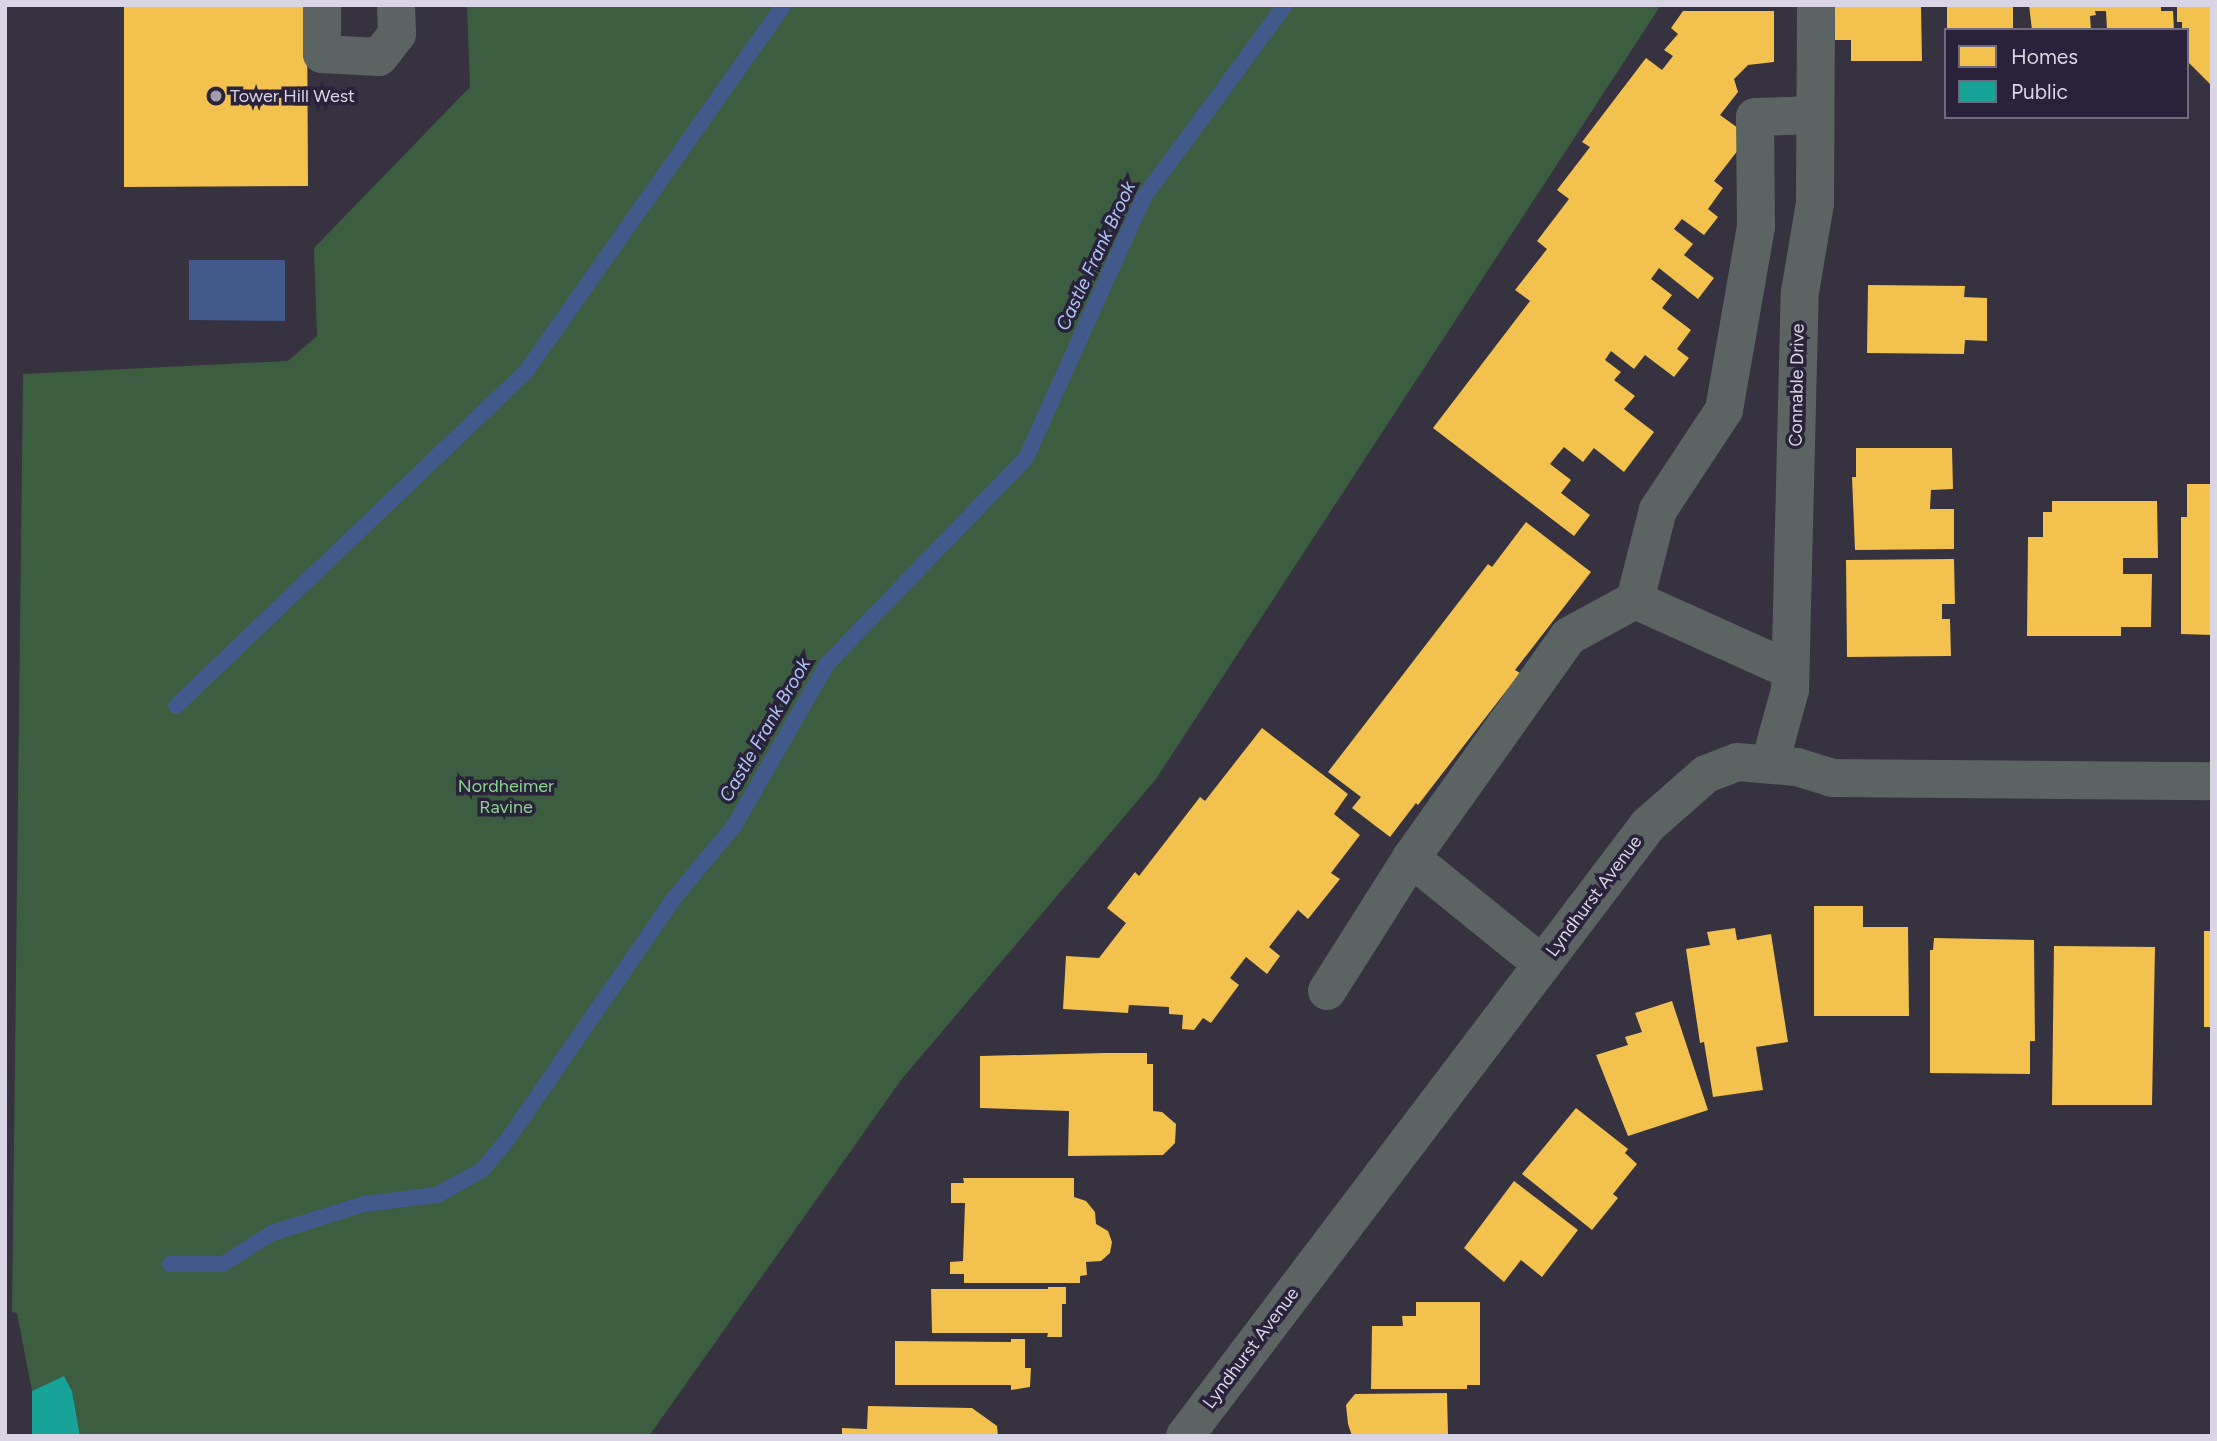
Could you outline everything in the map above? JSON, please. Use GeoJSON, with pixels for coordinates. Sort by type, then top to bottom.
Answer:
{"type":"FeatureCollection","features":[{"type":"Feature","properties":{"kind":"street"},"geometry":{"type":"LineString","coordinates":[[322,5],[322,54],[379,57],[397,34],[396,5]]}},
{"type":"Feature","properties":{"kind":"street","name":"Connable Drive"},"geometry":{"type":"LineString","coordinates":[[1770,763],[1790,690],[1800,292],[1815,203],[1816,5]]}},
{"type":"Feature","properties":{"kind":"street"},"geometry":{"type":"LineString","coordinates":[[1327,991],[1411,858],[1569,636],[1636,600],[1658,510],[1724,410],[1756,227],[1755,117],[1815,116]]}},
{"type":"Feature","properties":{"kind":"street"},"geometry":{"type":"LineString","coordinates":[[1636,600],[1790,670]]}},
{"type":"Feature","properties":{"kind":"street","name":"Lyndhurst Avenue"},"geometry":{"type":"LineString","coordinates":[[1185,1436],[1648,825],[1706,774],[1737,762],[1797,767],[1832,778],[2212,781]]}},
{"type":"Feature","properties":{"kind":"street"},"geometry":{"type":"LineString","coordinates":[[1411,858],[1542,964]]}},
{"type":"Feature","properties":{"kind":"green space","name":"Nordheimer Ravine"},"geometry":{"type":"Polygon","coordinates":[[[467,5],[1661,5],[1156,779],[901,1080],[649,1436],[80,1436],[72,1391],[64,1376],[32,1391],[17,1313],[12,1312],[23,374],[288,361],[317,336],[314,248],[470,87],[467,5]]]}},
{"type":"Feature","properties":{"kind":"water"},"geometry":{"type":"Polygon","coordinates":[[[189,260],[285,260],[285,321],[189,320],[189,260]]]}},
{"type":"Feature","properties":{"kind":"building: Homes","name":"Tower Hill West"},"geometry":{"type":"Polygon","coordinates":[[[124,5],[307,5],[308,186],[124,187],[124,5]]]}},
{"type":"Feature","properties":{"kind":"building: Homes"},"geometry":{"type":"Polygon","coordinates":[[[1835,5],[1921,5],[1922,61],[1851,61],[1851,40],[1835,40],[1835,5]]]}},
{"type":"Feature","properties":{"kind":"building: Homes"},"geometry":{"type":"Polygon","coordinates":[[[1947,5],[2013,5],[2013,28],[1947,28],[1947,5]]]}},
{"type":"Feature","properties":{"kind":"building: Homes"},"geometry":{"type":"Polygon","coordinates":[[[2029,5],[2161,5],[2161,11],[2173,11],[2174,28],[2107,28],[2106,11],[2095,11],[2096,15],[2090,16],[2091,28],[2032,28],[2029,5]]]}},
{"type":"Feature","properties":{"kind":"building: Homes"},"geometry":{"type":"Polygon","coordinates":[[[2177,5],[2212,5],[2212,86],[2189,63],[2189,28],[2182,28],[2182,22],[2177,22],[2177,5]]]}},
{"type":"Feature","properties":{"kind":"building: Homes"},"geometry":{"type":"Polygon","coordinates":[[[1683,11],[1774,11],[1774,62],[1748,65],[1734,79],[1738,92],[1720,115],[1749,136],[1714,181],[1723,188],[1708,209],[1718,217],[1704,235],[1682,219],[1674,229],[1693,244],[1684,255],[1714,278],[1698,299],[1659,268],[1651,279],[1672,295],[1662,308],[1691,330],[1677,349],[1689,358],[1674,377],[1645,355],[1634,369],[1611,351],[1605,360],[1621,372],[1614,380],[1635,396],[1624,409],[1654,432],[1624,472],[1594,448],[1583,462],[1564,447],[1550,464],[1571,480],[1561,493],[1590,515],[1574,536],[1433,428],[1530,301],[1515,290],[1547,249],[1537,241],[1569,199],[1557,190],[1590,147],[1582,142],[1646,58],[1662,70],[1673,56],[1664,50],[1678,34],[1671,28],[1683,11]]]}},
{"type":"Feature","properties":{"kind":"building: Homes"},"geometry":{"type":"Polygon","coordinates":[[[1868,285],[1965,286],[1964,297],[1987,298],[1987,341],[1965,340],[1964,354],[1867,353],[1868,285]]]}},
{"type":"Feature","properties":{"kind":"building: Homes"},"geometry":{"type":"Polygon","coordinates":[[[1856,448],[1952,448],[1953,489],[1931,490],[1930,509],[1954,509],[1954,549],[1855,550],[1852,477],[1856,477],[1856,448]]]}},
{"type":"Feature","properties":{"kind":"building: Homes"},"geometry":{"type":"Polygon","coordinates":[[[2187,484],[2212,484],[2212,635],[2181,634],[2181,517],[2187,517],[2187,484]]]}},
{"type":"Feature","properties":{"kind":"building: Homes"},"geometry":{"type":"Polygon","coordinates":[[[2052,501],[2157,501],[2158,558],[2123,558],[2123,574],[2152,574],[2151,627],[2121,627],[2121,636],[2027,636],[2028,537],[2043,537],[2043,512],[2052,512],[2052,501]]]}},
{"type":"Feature","properties":{"kind":"building: Homes"},"geometry":{"type":"Polygon","coordinates":[[[1526,522],[1591,572],[1515,670],[1520,673],[1390,837],[1352,808],[1361,797],[1328,772],[1488,564],[1492,567],[1526,522]]]}},
{"type":"Feature","properties":{"kind":"building: Homes"},"geometry":{"type":"Polygon","coordinates":[[[1954,559],[1955,604],[1942,604],[1942,619],[1950,619],[1951,656],[1847,657],[1846,560],[1954,559]]]}},
{"type":"Feature","properties":{"kind":"building: Homes"},"geometry":{"type":"Polygon","coordinates":[[[1262,728],[1348,794],[1334,814],[1360,835],[1331,873],[1340,879],[1308,919],[1298,910],[1269,947],[1280,956],[1267,974],[1246,957],[1230,978],[1239,985],[1211,1023],[1203,1018],[1194,1030],[1182,1029],[1183,1015],[1169,1014],[1169,1007],[1129,1005],[1128,1013],[1063,1009],[1066,956],[1099,958],[1126,923],[1107,908],[1135,872],[1139,876],[1200,797],[1205,801],[1262,728]]]}},
{"type":"Feature","properties":{"kind":"building: Homes"},"geometry":{"type":"Polygon","coordinates":[[[1814,906],[1863,906],[1863,927],[1908,927],[1909,1016],[1814,1016],[1814,906]]]}},
{"type":"Feature","properties":{"kind":"building: Homes"},"geometry":{"type":"Polygon","coordinates":[[[1735,928],[1737,940],[1771,934],[1788,1042],[1756,1047],[1763,1090],[1713,1097],[1704,1042],[1700,1043],[1686,949],[1710,945],[1707,932],[1735,928]]]}},
{"type":"Feature","properties":{"kind":"building: Homes"},"geometry":{"type":"Polygon","coordinates":[[[2204,931],[2212,931],[2212,1027],[2204,1027],[2204,931]]]}},
{"type":"Feature","properties":{"kind":"building: Homes"},"geometry":{"type":"Polygon","coordinates":[[[1934,938],[2034,940],[2035,1041],[2030,1041],[2030,1074],[1930,1073],[1930,950],[1933,950],[1934,938]]]}},
{"type":"Feature","properties":{"kind":"building: Homes"},"geometry":{"type":"Polygon","coordinates":[[[2054,946],[2155,947],[2152,1105],[2052,1105],[2054,946]]]}},
{"type":"Feature","properties":{"kind":"building: Homes"},"geometry":{"type":"Polygon","coordinates":[[[1672,1001],[1708,1110],[1628,1136],[1596,1055],[1628,1045],[1625,1037],[1642,1032],[1635,1013],[1672,1001]]]}},
{"type":"Feature","properties":{"kind":"building: Homes"},"geometry":{"type":"Polygon","coordinates":[[[1147,1053],[1147,1064],[1153,1064],[1153,1111],[1162,1112],[1176,1124],[1175,1143],[1163,1155],[1068,1156],[1069,1111],[980,1108],[980,1056],[1147,1053]]]}},
{"type":"Feature","properties":{"kind":"building: Homes"},"geometry":{"type":"Polygon","coordinates":[[[1576,1108],[1628,1149],[1625,1153],[1637,1164],[1613,1194],[1618,1198],[1592,1230],[1522,1174],[1576,1108]]]}},
{"type":"Feature","properties":{"kind":"building: Homes"},"geometry":{"type":"Polygon","coordinates":[[[963,1178],[1074,1178],[1074,1197],[1086,1201],[1095,1212],[1096,1224],[1108,1231],[1112,1242],[1110,1253],[1101,1261],[1086,1262],[1087,1275],[1080,1276],[1080,1283],[964,1283],[964,1274],[950,1274],[950,1262],[963,1261],[965,1203],[951,1203],[951,1183],[964,1183],[963,1178]]]}},
{"type":"Feature","properties":{"kind":"building: Homes"},"geometry":{"type":"Polygon","coordinates":[[[1514,1181],[1578,1230],[1542,1277],[1521,1260],[1504,1282],[1464,1248],[1514,1181]]]}},
{"type":"Feature","properties":{"kind":"building: Homes"},"geometry":{"type":"Polygon","coordinates":[[[1066,1287],[1066,1304],[1062,1304],[1062,1337],[1047,1337],[1048,1333],[932,1333],[931,1289],[1066,1287]]]}},
{"type":"Feature","properties":{"kind":"building: Homes"},"geometry":{"type":"Polygon","coordinates":[[[1416,1302],[1480,1302],[1480,1385],[1467,1385],[1467,1389],[1371,1389],[1372,1326],[1403,1326],[1402,1316],[1416,1316],[1416,1302]]]}},
{"type":"Feature","properties":{"kind":"building: Homes"},"geometry":{"type":"Polygon","coordinates":[[[1011,1339],[1025,1339],[1025,1368],[1031,1368],[1030,1387],[1011,1390],[1011,1385],[895,1385],[895,1341],[1011,1342],[1011,1339]]]}},
{"type":"Feature","properties":{"kind":"building: Homes"},"geometry":{"type":"Polygon","coordinates":[[[1447,1393],[1448,1436],[1352,1436],[1346,1405],[1355,1394],[1447,1393]]]}},
{"type":"Feature","properties":{"kind":"building: Homes"},"geometry":{"type":"Polygon","coordinates":[[[868,1406],[972,1408],[997,1426],[998,1436],[842,1436],[842,1428],[867,1429],[868,1406]]]}},
{"type":"Feature","properties":{"kind":"building: Public"},"geometry":{"type":"Polygon","coordinates":[[[64,1376],[72,1391],[80,1436],[32,1436],[32,1391],[64,1376]]]}},
{"type":"Feature","properties":{"kind":"waterway","name":"Castle Frank Brook"},"geometry":{"type":"LineString","coordinates":[[176,706],[525,373],[784,5]]}},
{"type":"Feature","properties":{"kind":"waterway","name":"Castle Frank Brook"},"geometry":{"type":"LineString","coordinates":[[170,1264],[223,1264],[272,1233],[364,1204],[437,1195],[482,1170],[508,1139],[675,897],[734,826],[827,664],[1026,458],[1144,197],[1285,5]]}},
{"type":"Feature","properties":{"kind":"place","name":"Tower Hill West"},"geometry":{"type":"Point","coordinates":[216,96]}}]}
